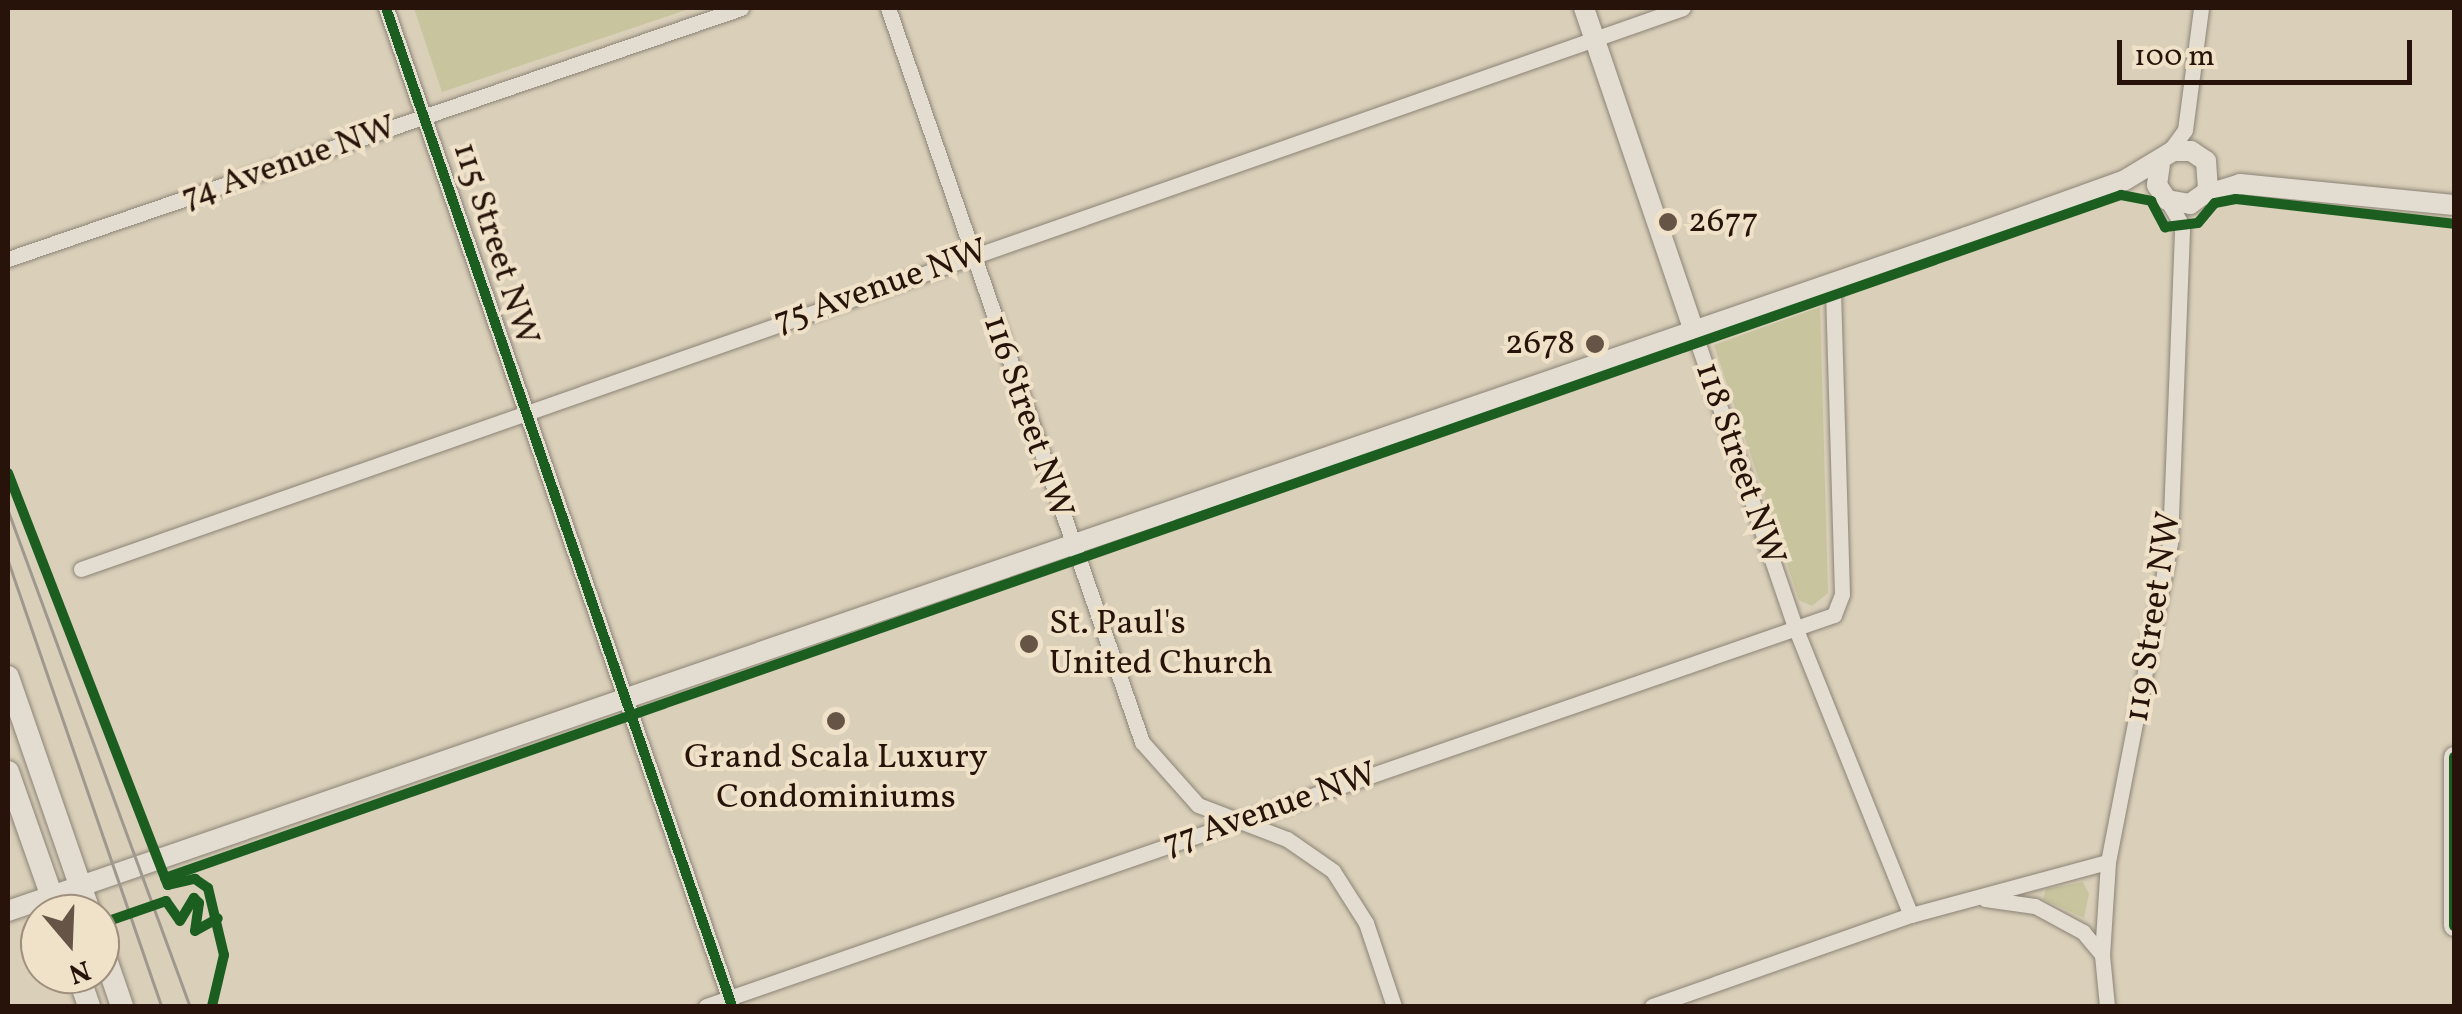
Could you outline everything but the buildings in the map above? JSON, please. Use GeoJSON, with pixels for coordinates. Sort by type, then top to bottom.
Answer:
{"type":"FeatureCollection","features":[{"type":"Feature","properties":{"kind":"main road"},"geometry":{"type":"LineString","coordinates":[[8,677],[84,894]]}},
{"type":"Feature","properties":{"kind":"main road"},"geometry":{"type":"LineString","coordinates":[[8,772],[50,894]]}},
{"type":"Feature","properties":{"kind":"street","name":"115 Street NW"},"geometry":{"type":"LineString","coordinates":[[386,8],[730,1002]]}},
{"type":"Feature","properties":{"kind":"street","name":"74 Avenue NW"},"geometry":{"type":"LineString","coordinates":[[8,259],[741,8]]}},
{"type":"Feature","properties":{"kind":"street","name":"116 Street NW"},"geometry":{"type":"LineString","coordinates":[[888,8],[1070,545],[1142,742],[1182,791],[1234,822],[1287,839],[1340,878],[1366,923],[1394,1006]]}},
{"type":"Feature","properties":{"kind":"street","name":"118 Street NW"},"geometry":{"type":"LineString","coordinates":[[1584,8],[1797,632],[1911,915]]}},
{"type":"Feature","properties":{"kind":"street","name":"75 Avenue NW"},"geometry":{"type":"LineString","coordinates":[[80,569],[522,410],[1683,8]]}},
{"type":"Feature","properties":{"kind":"street"},"geometry":{"type":"LineString","coordinates":[[2185,130],[2211,178],[2182,225],[2164,197],[2163,159],[2185,130],[2201,8]]}},
{"type":"Feature","properties":{"kind":"street"},"geometry":{"type":"LineString","coordinates":[[70,894],[81,886],[622,698],[1694,332],[2125,180],[2182,150],[2202,158],[2240,184]]}},
{"type":"Feature","properties":{"kind":"street"},"geometry":{"type":"LineString","coordinates":[[2125,180],[2164,197],[2202,198],[2240,184],[2454,205]]}},
{"type":"Feature","properties":{"kind":"street","name":"119 Street NW"},"geometry":{"type":"LineString","coordinates":[[2107,1006],[2102,955],[2108,862],[2170,543],[2182,225]]}},
{"type":"Feature","properties":{"kind":"street","name":"118 Street NW"},"geometry":{"type":"LineString","coordinates":[[1833,283],[1842,594],[1834,615]]}},
{"type":"Feature","properties":{"kind":"street","name":"77 Avenue NW"},"geometry":{"type":"LineString","coordinates":[[706,1006],[730,1002],[1234,822],[1797,632],[1834,615]]}},
{"type":"Feature","properties":{"kind":"street"},"geometry":{"type":"LineString","coordinates":[[2454,757],[2454,926]]}},
{"type":"Feature","properties":{"kind":"street"},"geometry":{"type":"LineString","coordinates":[[1652,1006],[1911,915],[2108,862]]}},
{"type":"Feature","properties":{"kind":"street"},"geometry":{"type":"LineString","coordinates":[[1961,900],[2035,906],[2083,932],[2102,955]]}},
{"type":"Feature","properties":{"kind":"shaded area"},"geometry":{"type":"Polygon","coordinates":[[[414,8],[692,8],[442,92],[414,8]]]}},
{"type":"Feature","properties":{"kind":"shaded area"},"geometry":{"type":"Polygon","coordinates":[[[1820,307],[1828,593],[1812,606],[1799,600],[1714,345],[1820,307]]]}},
{"type":"Feature","properties":{"kind":"shaded area"},"geometry":{"type":"Polygon","coordinates":[[[2083,882],[2089,894],[2084,918],[2043,899],[2046,889],[2083,882]]]}},
{"type":"Feature","properties":{"kind":"tram line"},"geometry":{"type":"LineString","coordinates":[[8,510],[190,1006]]}},
{"type":"Feature","properties":{"kind":"tram line"},"geometry":{"type":"LineString","coordinates":[[8,560],[162,1006]]}},
{"type":"Feature","properties":{"kind":"cycle path"},"geometry":{"type":"LineString","coordinates":[[386,8],[732,1006]]}},
{"type":"Feature","properties":{"kind":"cycle path"},"geometry":{"type":"LineString","coordinates":[[165,878],[2121,195],[2151,201],[2165,227],[2198,223],[2215,203],[2236,199],[2454,224]]}},
{"type":"Feature","properties":{"kind":"cycle path"},"geometry":{"type":"LineString","coordinates":[[8,473],[168,885],[195,879],[208,888],[224,955],[212,1006]]}},
{"type":"Feature","properties":{"kind":"cycle path"},"geometry":{"type":"LineString","coordinates":[[2454,757],[2454,926]]}},
{"type":"Feature","properties":{"kind":"cycle path"},"geometry":{"type":"LineString","coordinates":[[120,917],[166,901],[180,921],[194,898],[199,903],[195,931],[218,918]]}},
{"type":"Feature","properties":{"kind":"place","name":"2677"},"geometry":{"type":"Point","coordinates":[1668,222]}},
{"type":"Feature","properties":{"kind":"place","name":"2678"},"geometry":{"type":"Point","coordinates":[1595,344]}},
{"type":"Feature","properties":{"kind":"place","name":"St. Paul's United Church"},"geometry":{"type":"Point","coordinates":[1029,644]}},
{"type":"Feature","properties":{"kind":"place","name":"Grand Scala Luxury Condominiums"},"geometry":{"type":"Point","coordinates":[836,721]}}]}
